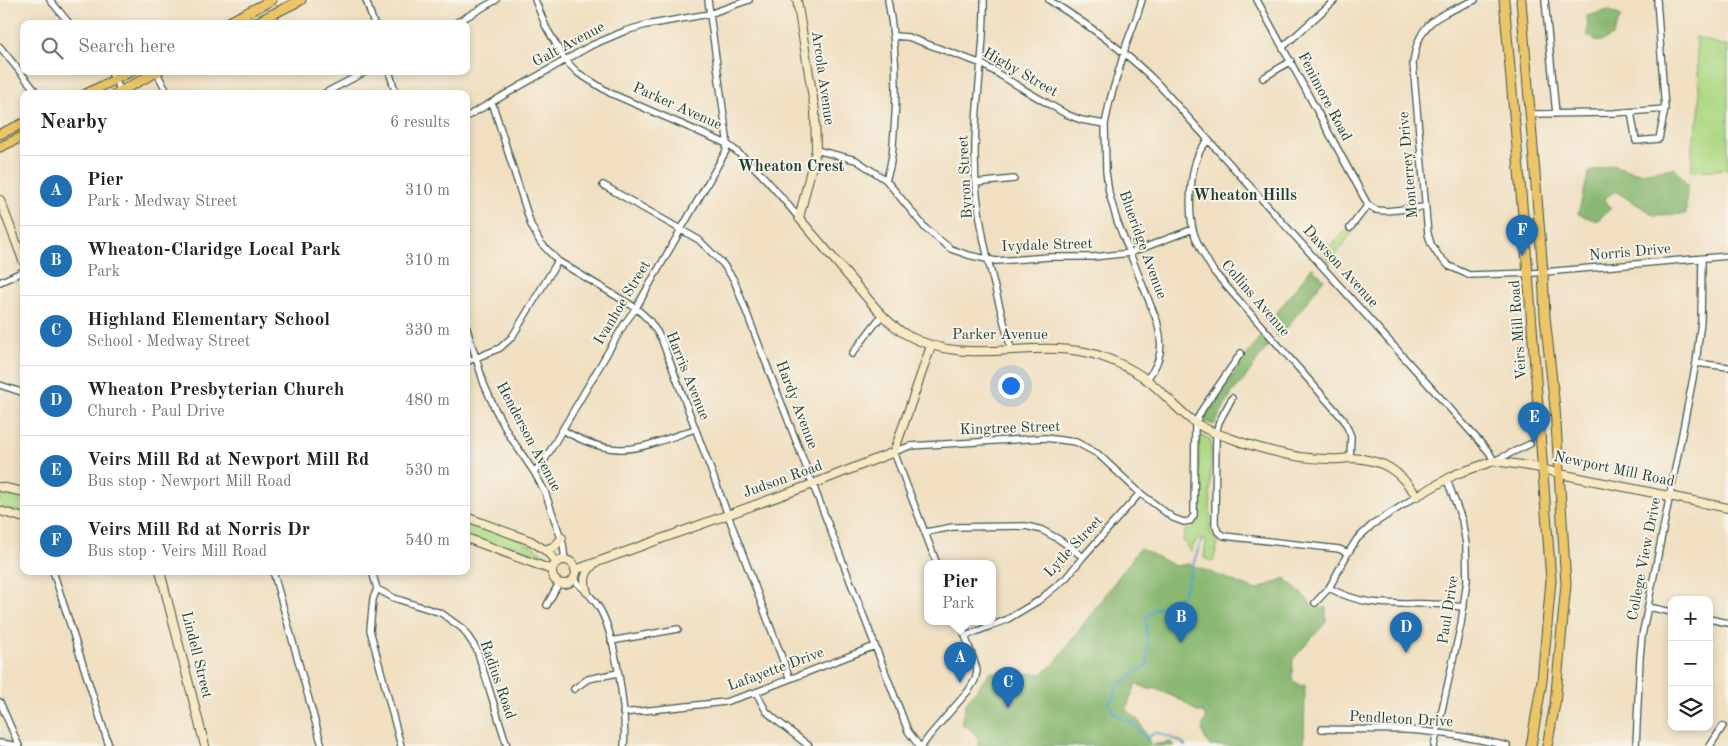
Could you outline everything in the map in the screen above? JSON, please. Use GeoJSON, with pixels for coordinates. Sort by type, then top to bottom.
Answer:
{"type":"FeatureCollection","features":[{"type":"Feature","properties":{"kind":"main road"},"geometry":{"type":"LineString","coordinates":[[232,20],[272,0]]}},
{"type":"Feature","properties":{"kind":"main road"},"geometry":{"type":"LineString","coordinates":[[261,20],[301,0]]}},
{"type":"Feature","properties":{"kind":"main road","name":"Veirs Mill Road"},"geometry":{"type":"LineString","coordinates":[[1504,0],[1531,273],[1551,580],[1542,680],[1530,746]]}},
{"type":"Feature","properties":{"kind":"main road","name":"Veirs Mill Road"},"geometry":{"type":"LineString","coordinates":[[1522,1],[1545,317],[1555,408],[1566,584],[1555,704],[1547,746]]}},
{"type":"Feature","properties":{"kind":"main road"},"geometry":{"type":"LineString","coordinates":[[95,90],[125,75]]}},
{"type":"Feature","properties":{"kind":"main road"},"geometry":{"type":"LineString","coordinates":[[122,90],[151,75]]}},
{"type":"Feature","properties":{"kind":"main road"},"geometry":{"type":"LineString","coordinates":[[0,134],[20,125]]}},
{"type":"Feature","properties":{"kind":"main road"},"geometry":{"type":"LineString","coordinates":[[0,147],[20,138]]}},
{"type":"Feature","properties":{"kind":"street"},"geometry":{"type":"LineString","coordinates":[[50,0],[67,20]]}},
{"type":"Feature","properties":{"kind":"street"},"geometry":{"type":"LineString","coordinates":[[366,0],[373,20]]}},
{"type":"Feature","properties":{"kind":"street"},"geometry":{"type":"LineString","coordinates":[[461,20],[496,0]]}},
{"type":"Feature","properties":{"kind":"street","name":"Parker Avenue"},"geometry":{"type":"LineString","coordinates":[[535,0],[546,27],[565,60],[578,73],[610,93],[727,144],[741,154],[762,174],[882,315],[906,334],[932,346],[951,351],[1056,349],[1086,352],[1116,362],[1147,379],[1205,429],[1246,444],[1286,455],[1329,460],[1350,458],[1370,460],[1384,464],[1403,477],[1418,496]]}},
{"type":"Feature","properties":{"kind":"street"},"geometry":{"type":"LineString","coordinates":[[708,0],[727,144]]}},
{"type":"Feature","properties":{"kind":"street","name":"Galt Avenue"},"geometry":{"type":"LineString","coordinates":[[470,115],[590,46],[625,31],[646,25],[709,14],[749,0]]}},
{"type":"Feature","properties":{"kind":"street","name":"Arcola Avenue"},"geometry":{"type":"LineString","coordinates":[[796,0],[816,111],[816,150],[800,218]]}},
{"type":"Feature","properties":{"kind":"street"},"geometry":{"type":"LineString","coordinates":[[886,180],[892,164],[896,90],[894,36],[888,0]]}},
{"type":"Feature","properties":{"kind":"street","name":"Byron Street"},"geometry":{"type":"LineString","coordinates":[[984,0],[982,64],[975,150],[976,183],[987,258],[1011,349]]}},
{"type":"Feature","properties":{"kind":"street","name":"Dawson Avenue"},"geometry":{"type":"LineString","coordinates":[[1048,0],[1124,53],[1158,84],[1343,288],[1489,452],[1494,461]]}},
{"type":"Feature","properties":{"kind":"street","name":"Blueridge Avenue"},"geometry":{"type":"LineString","coordinates":[[1142,0],[1126,45],[1105,124],[1106,171],[1109,193],[1117,221],[1161,337],[1159,360],[1147,379]]}},
{"type":"Feature","properties":{"kind":"street"},"geometry":{"type":"LineString","coordinates":[[1248,0],[1257,1]]}},
{"type":"Feature","properties":{"kind":"street"},"geometry":{"type":"LineString","coordinates":[[1283,47],[1335,0]]}},
{"type":"Feature","properties":{"kind":"street","name":"Monterrey Drive"},"geometry":{"type":"LineString","coordinates":[[1475,0],[1434,19],[1424,27],[1414,50],[1413,64],[1428,234],[1431,244],[1438,255],[1449,266],[1470,274],[1531,273]]}},
{"type":"Feature","properties":{"kind":"street"},"geometry":{"type":"LineString","coordinates":[[1545,0],[1556,114]]}},
{"type":"Feature","properties":{"kind":"street"},"geometry":{"type":"LineString","coordinates":[[1631,112],[1636,141],[1659,139],[1665,109],[1657,0]]}},
{"type":"Feature","properties":{"kind":"street","name":"Fenimore Road"},"geometry":{"type":"LineString","coordinates":[[1257,1],[1368,205]]}},
{"type":"Feature","properties":{"kind":"street","name":"Higby Street"},"geometry":{"type":"LineString","coordinates":[[894,36],[908,37],[982,64],[1066,114],[1081,120],[1105,124]]}},
{"type":"Feature","properties":{"kind":"street"},"geometry":{"type":"LineString","coordinates":[[0,47],[20,72]]}},
{"type":"Feature","properties":{"kind":"street"},"geometry":{"type":"LineString","coordinates":[[1263,78],[1291,62]]}},
{"type":"Feature","properties":{"kind":"street"},"geometry":{"type":"LineString","coordinates":[[23,75],[35,90]]}},
{"type":"Feature","properties":{"kind":"street"},"geometry":{"type":"LineString","coordinates":[[113,75],[116,80],[118,90]]}},
{"type":"Feature","properties":{"kind":"street"},"geometry":{"type":"LineString","coordinates":[[158,75],[166,90]]}},
{"type":"Feature","properties":{"kind":"street"},"geometry":{"type":"LineString","coordinates":[[331,90],[359,75]]}},
{"type":"Feature","properties":{"kind":"street"},"geometry":{"type":"LineString","coordinates":[[390,75],[395,90]]}},
{"type":"Feature","properties":{"kind":"street","name":"Harris Avenue"},"geometry":{"type":"LineString","coordinates":[[492,102],[531,225],[540,242],[558,262],[636,308],[649,320],[660,338],[790,678]]}},
{"type":"Feature","properties":{"kind":"street"},"geometry":{"type":"LineString","coordinates":[[1531,114],[1631,112],[1665,109]]}},
{"type":"Feature","properties":{"kind":"street","name":"Collins Avenue"},"geometry":{"type":"LineString","coordinates":[[1208,140],[1199,152],[1193,172],[1190,203],[1193,230],[1202,252],[1214,272],[1344,420],[1350,436],[1350,458]]}},
{"type":"Feature","properties":{"kind":"street","name":"Ivanhoe Street"},"geometry":{"type":"LineString","coordinates":[[534,472],[544,461],[636,308],[726,151],[727,144]]}},
{"type":"Feature","properties":{"kind":"street","name":"Ivydale Street"},"geometry":{"type":"LineString","coordinates":[[816,150],[856,160],[886,180],[926,229],[951,249],[968,255],[996,260],[1093,257],[1130,253],[1193,230]]}},
{"type":"Feature","properties":{"kind":"street"},"geometry":{"type":"LineString","coordinates":[[976,183],[1014,179]]}},
{"type":"Feature","properties":{"kind":"street","name":"Hardy Avenue"},"geometry":{"type":"LineString","coordinates":[[602,185],[681,229],[710,250],[734,280],[908,731],[921,746]]}},
{"type":"Feature","properties":{"kind":"street"},"geometry":{"type":"LineString","coordinates":[[0,200],[20,252]]}},
{"type":"Feature","properties":{"kind":"street"},"geometry":{"type":"LineString","coordinates":[[1350,228],[1368,205],[1376,210],[1386,211],[1425,207]]}},
{"type":"Feature","properties":{"kind":"street","name":"Norris Drive"},"geometry":{"type":"LineString","coordinates":[[1531,273],[1728,256]]}},
{"type":"Feature","properties":{"kind":"street","name":"College View Drive"},"geometry":{"type":"LineString","coordinates":[[1636,746],[1640,657],[1696,363],[1701,320],[1702,259]]}},
{"type":"Feature","properties":{"kind":"street"},"geometry":{"type":"LineString","coordinates":[[470,360],[500,348],[512,337],[558,262]]}},
{"type":"Feature","properties":{"kind":"street"},"geometry":{"type":"LineString","coordinates":[[0,282],[20,273]]}},
{"type":"Feature","properties":{"kind":"street"},"geometry":{"type":"LineString","coordinates":[[852,354],[882,315]]}},
{"type":"Feature","properties":{"kind":"street","name":"Henderson Avenue"},"geometry":{"type":"LineString","coordinates":[[470,339],[484,384],[495,409],[545,492],[562,538],[565,554],[561,561]]}},
{"type":"Feature","properties":{"kind":"street"},"geometry":{"type":"LineString","coordinates":[[932,346],[894,452],[936,560]]}},
{"type":"Feature","properties":{"kind":"street"},"geometry":{"type":"LineString","coordinates":[[1195,422],[1241,353]]}},
{"type":"Feature","properties":{"kind":"street"},"geometry":{"type":"LineString","coordinates":[[1696,363],[1728,367]]}},
{"type":"Feature","properties":{"kind":"street"},"geometry":{"type":"LineString","coordinates":[[0,385],[20,392]]}},
{"type":"Feature","properties":{"kind":"street"},"geometry":{"type":"LineString","coordinates":[[1232,398],[1216,433],[1215,524],[1218,532],[1224,536],[1339,549],[1348,553]]}},
{"type":"Feature","properties":{"kind":"street","name":"Kingtree Street"},"geometry":{"type":"LineString","coordinates":[[894,452],[910,446],[1045,438],[1076,442],[1098,454],[1140,493],[1173,518],[1184,522],[1190,521],[1194,515],[1195,422]]}},
{"type":"Feature","properties":{"kind":"street"},"geometry":{"type":"LineString","coordinates":[[563,430],[580,440],[612,450],[648,446],[695,429]]}},
{"type":"Feature","properties":{"kind":"street","name":"Newport Mill Road"},"geometry":{"type":"LineString","coordinates":[[1315,603],[1329,588],[1357,539],[1372,525],[1456,474],[1494,461],[1530,444]]}},
{"type":"Feature","properties":{"kind":"street","name":"Judson Road"},"geometry":{"type":"LineString","coordinates":[[575,570],[813,484],[894,452]]}},
{"type":"Feature","properties":{"kind":"street","name":"Newport Mill Road"},"geometry":{"type":"LineString","coordinates":[[1494,461],[1544,469],[1558,474],[1728,508]]}},
{"type":"Feature","properties":{"kind":"street","name":"Paul Drive"},"geometry":{"type":"LineString","coordinates":[[1434,746],[1464,607],[1467,580],[1466,544],[1462,520],[1447,480]]}},
{"type":"Feature","properties":{"kind":"street"},"geometry":{"type":"LineString","coordinates":[[0,487],[20,491]]}},
{"type":"Feature","properties":{"kind":"street","name":"Lytle Street"},"geometry":{"type":"LineString","coordinates":[[996,624],[1038,601],[1066,578],[1140,493]]}},
{"type":"Feature","properties":{"kind":"street"},"geometry":{"type":"LineString","coordinates":[[0,511],[20,517]]}},
{"type":"Feature","properties":{"kind":"street"},"geometry":{"type":"LineString","coordinates":[[470,518],[531,541],[561,561],[572,563],[575,570],[573,579],[567,584],[559,583],[554,578],[552,570]]}},
{"type":"Feature","properties":{"kind":"street"},"geometry":{"type":"LineString","coordinates":[[926,532],[953,527],[1026,526],[1042,530],[1060,540],[1083,557]]}},
{"type":"Feature","properties":{"kind":"street"},"geometry":{"type":"LineString","coordinates":[[545,550],[555,546],[562,538]]}},
{"type":"Feature","properties":{"kind":"street"},"geometry":{"type":"LineString","coordinates":[[470,539],[552,570]]}},
{"type":"Feature","properties":{"kind":"street"},"geometry":{"type":"LineString","coordinates":[[552,570],[561,561]]}},
{"type":"Feature","properties":{"kind":"street"},"geometry":{"type":"LineString","coordinates":[[587,592],[584,584],[585,577],[594,564]]}},
{"type":"Feature","properties":{"kind":"street"},"geometry":{"type":"LineString","coordinates":[[54,575],[109,746]]}},
{"type":"Feature","properties":{"kind":"street","name":"Lindell Street"},"geometry":{"type":"LineString","coordinates":[[161,575],[205,746]]}},
{"type":"Feature","properties":{"kind":"street"},"geometry":{"type":"LineString","coordinates":[[274,575],[322,746]]}},
{"type":"Feature","properties":{"kind":"street"},"geometry":{"type":"LineString","coordinates":[[373,575],[378,590],[373,599],[370,630],[401,746]]}},
{"type":"Feature","properties":{"kind":"street"},"geometry":{"type":"LineString","coordinates":[[573,579],[587,592],[602,613],[612,641],[623,713],[624,746]]}},
{"type":"Feature","properties":{"kind":"street"},"geometry":{"type":"LineString","coordinates":[[547,605],[559,583]]}},
{"type":"Feature","properties":{"kind":"street"},"geometry":{"type":"LineString","coordinates":[[1329,588],[1350,598],[1374,604],[1434,604],[1464,607]]}},
{"type":"Feature","properties":{"kind":"street","name":"Radius Road"},"geometry":{"type":"LineString","coordinates":[[378,590],[394,598],[441,613],[463,629],[477,650],[506,746]]}},
{"type":"Feature","properties":{"kind":"street"},"geometry":{"type":"LineString","coordinates":[[1648,607],[1668,611]]}},
{"type":"Feature","properties":{"kind":"street"},"geometry":{"type":"LineString","coordinates":[[1713,620],[1728,623]]}},
{"type":"Feature","properties":{"kind":"street"},"geometry":{"type":"LineString","coordinates":[[921,746],[968,690],[977,671],[961,625]]}},
{"type":"Feature","properties":{"kind":"street","name":"Lytle Street"},"geometry":{"type":"LineString","coordinates":[[965,636],[993,625]]}},
{"type":"Feature","properties":{"kind":"street"},"geometry":{"type":"LineString","coordinates":[[612,641],[678,629]]}},
{"type":"Feature","properties":{"kind":"street","name":"Lafayette Drive"},"geometry":{"type":"LineString","coordinates":[[623,713],[725,702],[875,646]]}},
{"type":"Feature","properties":{"kind":"street"},"geometry":{"type":"LineString","coordinates":[[574,689],[588,680],[618,673]]}},
{"type":"Feature","properties":{"kind":"street"},"geometry":{"type":"LineString","coordinates":[[756,692],[766,711],[809,746]]}},
{"type":"Feature","properties":{"kind":"street"},"geometry":{"type":"LineString","coordinates":[[0,702],[19,746]]}},
{"type":"Feature","properties":{"kind":"street"},"geometry":{"type":"LineString","coordinates":[[1710,746],[1723,726]]}},
{"type":"Feature","properties":{"kind":"street","name":"Pendleton Drive"},"geometry":{"type":"LineString","coordinates":[[1322,729],[1408,730],[1478,739],[1507,746]]}},
{"type":"Feature","properties":{"kind":"street"},"geometry":{"type":"LineString","coordinates":[[0,743],[19,746]]}},
{"type":"Feature","properties":{"kind":"green space"},"geometry":{"type":"Polygon","coordinates":[[[1608,10],[1621,16],[1612,36],[1600,41],[1588,36],[1587,16],[1608,10]]]}},
{"type":"Feature","properties":{"kind":"green space"},"geometry":{"type":"Polygon","coordinates":[[[1696,37],[1728,47],[1728,169],[1692,171],[1692,145],[1700,103],[1696,37]]]}},
{"type":"Feature","properties":{"kind":"green space"},"geometry":{"type":"Polygon","coordinates":[[[1612,165],[1639,173],[1675,168],[1687,185],[1686,214],[1654,215],[1615,191],[1604,199],[1611,208],[1597,221],[1578,214],[1589,172],[1612,165]]]}},
{"type":"Feature","properties":{"kind":"green space"},"geometry":{"type":"Polygon","coordinates":[[[1348,229],[1354,230],[1330,262],[1322,253],[1348,229]]]}},
{"type":"Feature","properties":{"kind":"green space"},"geometry":{"type":"Polygon","coordinates":[[[1312,267],[1324,279],[1279,338],[1268,324],[1312,267]]]}},
{"type":"Feature","properties":{"kind":"green space"},"geometry":{"type":"Polygon","coordinates":[[[1261,335],[1269,344],[1243,381],[1231,394],[1214,425],[1205,422],[1206,413],[1261,335]]]}},
{"type":"Feature","properties":{"kind":"green space"},"geometry":{"type":"Polygon","coordinates":[[[1203,436],[1210,439],[1211,445],[1210,527],[1211,534],[1218,543],[1213,562],[1204,558],[1206,540],[1197,539],[1190,552],[1183,540],[1185,530],[1191,530],[1198,522],[1199,444],[1203,436]]]}},
{"type":"Feature","properties":{"kind":"green space"},"geometry":{"type":"Polygon","coordinates":[[[0,491],[20,496],[20,512],[0,507],[0,491]]]}},
{"type":"Feature","properties":{"kind":"green space"},"geometry":{"type":"Polygon","coordinates":[[[470,521],[532,546],[550,560],[547,564],[470,536],[470,521]]]}},
{"type":"Feature","properties":{"kind":"green space"},"geometry":{"type":"Polygon","coordinates":[[[1140,548],[1175,566],[1189,564],[1256,590],[1285,578],[1308,600],[1315,610],[1326,607],[1326,622],[1293,659],[1292,680],[1302,686],[1305,685],[1304,746],[1210,746],[1205,739],[1202,729],[1206,719],[1203,712],[1197,712],[1183,701],[1152,687],[1151,690],[1136,684],[1126,709],[1139,721],[1151,745],[1171,742],[1175,746],[977,746],[979,740],[974,732],[961,723],[966,703],[990,672],[1042,674],[1054,664],[1140,548]]]}},
{"type":"Feature","properties":{"kind":"waterway"},"geometry":{"type":"LineString","coordinates":[[1185,746],[1180,741],[1155,732],[1147,739],[1132,723],[1114,714],[1109,702],[1115,697],[1115,687],[1148,665],[1146,617],[1154,610],[1183,595],[1201,541]]}},
{"type":"Feature","properties":{"kind":"place","name":"Veirs Mill Rd at Norris Dr"},"geometry":{"type":"Point","coordinates":[1522,256]}},
{"type":"Feature","properties":{"kind":"place","name":"Veirs Mill Rd at Newport Mill Rd"},"geometry":{"type":"Point","coordinates":[1534,443]}},
{"type":"Feature","properties":{"kind":"place","name":"Wheaton-Claridge Local Park"},"geometry":{"type":"Point","coordinates":[1181,643]}},
{"type":"Feature","properties":{"kind":"place","name":"Wheaton Presbyterian Church"},"geometry":{"type":"Point","coordinates":[1406,653]}},
{"type":"Feature","properties":{"kind":"place","name":"Pier"},"geometry":{"type":"Point","coordinates":[960,683]}},
{"type":"Feature","properties":{"kind":"place","name":"Highland Elementary School"},"geometry":{"type":"Point","coordinates":[1008,708]}},
{"type":"Feature","properties":{"kind":"district","name":"Wheaton Crest"},"geometry":{"type":"Point","coordinates":[791,167]}},
{"type":"Feature","properties":{"kind":"district","name":"Wheaton Hills"},"geometry":{"type":"Point","coordinates":[1245,196]}}]}
